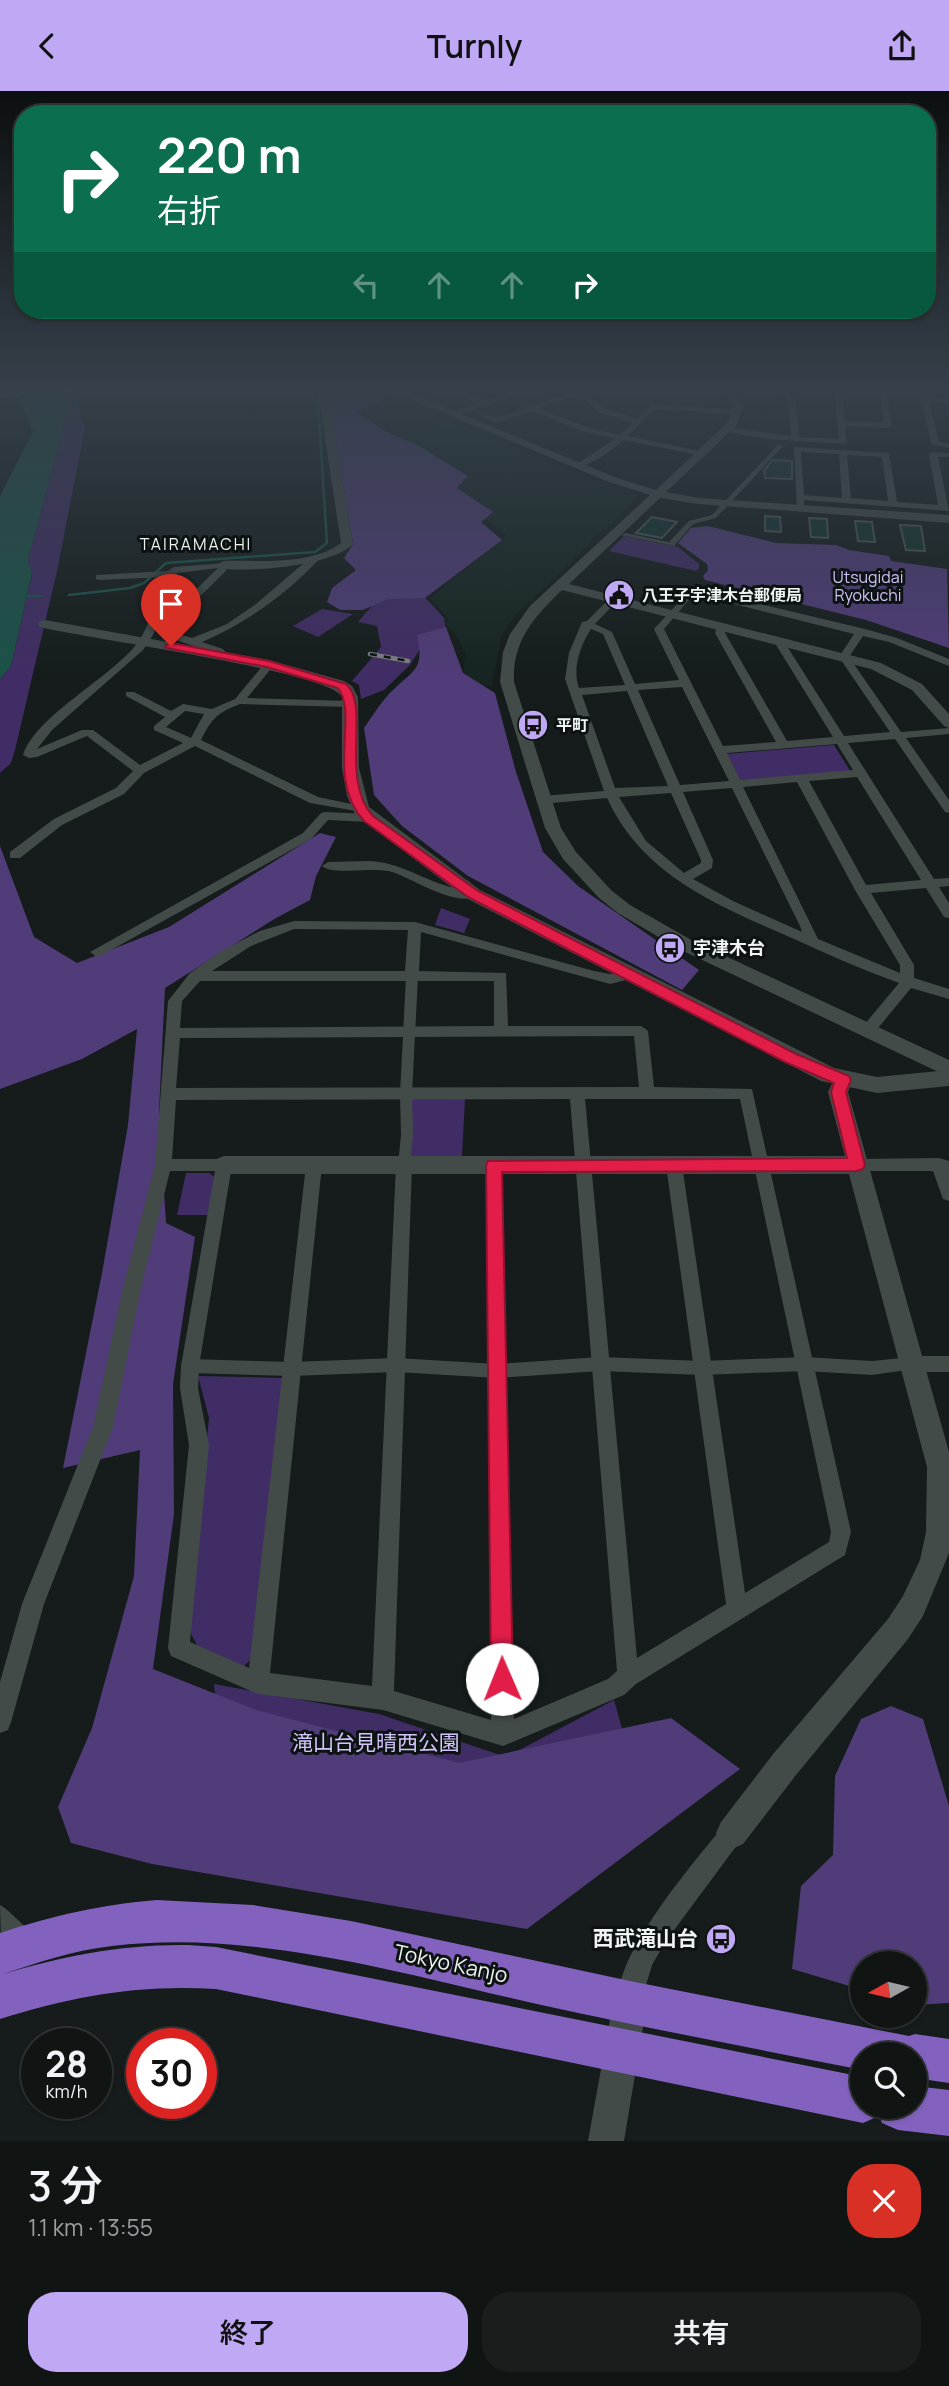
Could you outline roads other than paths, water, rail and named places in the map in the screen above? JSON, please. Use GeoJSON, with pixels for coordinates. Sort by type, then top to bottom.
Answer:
{"type":"FeatureCollection","features":[{"type":"Feature","properties":{"kind":"highway","name":"Tokyo Kanjo"},"geometry":{"type":"LineString","coordinates":[[10,1939],[134,1922],[208,1922],[253,1926],[351,1942],[630,2003],[850,2045]]}},
{"type":"Feature","properties":{"kind":"highway"},"geometry":{"type":"LineString","coordinates":[[0,1997],[99,1969],[193,1965],[239,1971],[850,2097]]}},
{"type":"Feature","properties":{"kind":"highway"},"geometry":{"type":"LineString","coordinates":[[927,2058],[949,2061]]}},
{"type":"Feature","properties":{"kind":"highway"},"geometry":{"type":"LineString","coordinates":[[927,2110],[949,2113]]}},
{"type":"Feature","properties":{"kind":"main road"},"geometry":{"type":"LineString","coordinates":[[45,624],[269,664],[338,684],[346,689],[350,704],[349,758],[353,791],[365,814],[473,894],[812,1068],[843,1080],[877,1085],[949,1078]]}},
{"type":"Feature","properties":{"kind":"street"},"geometry":{"type":"LineString","coordinates":[[99,578],[167,574],[179,568],[315,558],[340,550],[347,541],[337,482]]}},
{"type":"Feature","properties":{"kind":"street"},"geometry":{"type":"LineString","coordinates":[[624,482],[658,494],[699,501],[847,501],[893,504],[947,516]]}},
{"type":"Feature","properties":{"kind":"street"},"geometry":{"type":"LineString","coordinates":[[671,482],[525,621],[512,641],[507,660],[508,691],[553,828],[569,855],[605,894],[625,909],[685,945],[869,1029],[949,1069]]}},
{"type":"Feature","properties":{"kind":"street"},"geometry":{"type":"LineString","coordinates":[[625,535],[671,544],[691,522],[714,517],[748,482]]}},
{"type":"Feature","properties":{"kind":"street"},"geometry":{"type":"LineString","coordinates":[[798,482],[799,503]]}},
{"type":"Feature","properties":{"kind":"street"},"geometry":{"type":"LineString","coordinates":[[846,482],[847,501]]}},
{"type":"Feature","properties":{"kind":"street"},"geometry":{"type":"LineString","coordinates":[[890,482],[893,504]]}},
{"type":"Feature","properties":{"kind":"street"},"geometry":{"type":"LineString","coordinates":[[939,482],[947,516]]}},
{"type":"Feature","properties":{"kind":"street"},"geometry":{"type":"LineString","coordinates":[[799,503],[947,516]]}},
{"type":"Feature","properties":{"kind":"street"},"geometry":{"type":"LineString","coordinates":[[192,642],[227,629],[260,606],[315,558]]}},
{"type":"Feature","properties":{"kind":"street"},"geometry":{"type":"LineString","coordinates":[[223,565],[223,569],[181,610],[172,624],[175,635],[219,651],[223,656]]}},
{"type":"Feature","properties":{"kind":"street"},"geometry":{"type":"LineString","coordinates":[[140,770],[93,733],[86,732],[38,753],[29,755],[29,752],[36,738],[87,697],[144,641],[167,574]]}},
{"type":"Feature","properties":{"kind":"street"},"geometry":{"type":"LineString","coordinates":[[560,586],[844,657],[888,671],[917,687],[949,723]]}},
{"type":"Feature","properties":{"kind":"street"},"geometry":{"type":"LineString","coordinates":[[812,941],[807,926],[659,629],[692,591],[861,631],[909,645],[949,663]]}},
{"type":"Feature","properties":{"kind":"street"},"geometry":{"type":"LineString","coordinates":[[614,600],[586,624],[571,661],[570,678],[625,822],[646,850],[683,879],[726,903],[906,983],[949,995]]}},
{"type":"Feature","properties":{"kind":"street"},"geometry":{"type":"LineString","coordinates":[[586,624],[607,632],[708,865],[683,879]]}},
{"type":"Feature","properties":{"kind":"street"},"geometry":{"type":"LineString","coordinates":[[722,626],[720,633],[783,744]]}},
{"type":"Feature","properties":{"kind":"street"},"geometry":{"type":"LineString","coordinates":[[844,657],[861,631]]}},
{"type":"Feature","properties":{"kind":"street"},"geometry":{"type":"LineString","coordinates":[[778,640],[949,914]]}},
{"type":"Feature","properties":{"kind":"street"},"geometry":{"type":"LineString","coordinates":[[844,657],[949,809]]}},
{"type":"Feature","properties":{"kind":"street"},"geometry":{"type":"LineString","coordinates":[[239,701],[269,664]]}},
{"type":"Feature","properties":{"kind":"street"},"geometry":{"type":"LineString","coordinates":[[575,692],[686,683]]}},
{"type":"Feature","properties":{"kind":"street"},"geometry":{"type":"LineString","coordinates":[[130,694],[172,716]]}},
{"type":"Feature","properties":{"kind":"street"},"geometry":{"type":"LineString","coordinates":[[350,704],[239,701],[212,712],[186,707],[158,727],[314,800],[365,814]]}},
{"type":"Feature","properties":{"kind":"street"},"geometry":{"type":"LineString","coordinates":[[16,855],[58,822],[96,805],[120,790],[140,770],[193,742],[212,712]]}},
{"type":"Feature","properties":{"kind":"street"},"geometry":{"type":"LineString","coordinates":[[719,750],[949,731]]}},
{"type":"Feature","properties":{"kind":"street"},"geometry":{"type":"LineString","coordinates":[[542,800],[861,773]]}},
{"type":"Feature","properties":{"kind":"street"},"geometry":{"type":"LineString","coordinates":[[801,778],[862,890],[907,965],[906,983],[869,1029]]}},
{"type":"Feature","properties":{"kind":"street"},"geometry":{"type":"LineString","coordinates":[[97,952],[307,836],[325,816],[365,814]]}},
{"type":"Feature","properties":{"kind":"street"},"geometry":{"type":"LineString","coordinates":[[327,866],[382,866],[408,873],[454,894],[473,894]]}},
{"type":"Feature","properties":{"kind":"street"},"geometry":{"type":"LineString","coordinates":[[862,890],[949,882]]}},
{"type":"Feature","properties":{"kind":"street"},"geometry":{"type":"LineString","coordinates":[[0,1722],[33,1604],[103,1427],[131,1292],[163,1165],[175,1001],[182,988],[195,976],[259,935],[279,927],[303,924],[415,926],[594,976],[610,979],[629,975]]}},
{"type":"Feature","properties":{"kind":"street"},"geometry":{"type":"LineString","coordinates":[[383,1699],[415,926]]}},
{"type":"Feature","properties":{"kind":"street"},"geometry":{"type":"LineString","coordinates":[[195,976],[501,976],[501,1032]]}},
{"type":"Feature","properties":{"kind":"street"},"geometry":{"type":"LineString","coordinates":[[174,1033],[640,1031],[647,1093]]}},
{"type":"Feature","properties":{"kind":"street"},"geometry":{"type":"LineString","coordinates":[[606,2141],[613,2117],[620,2050],[640,1961],[657,1932],[785,1764],[898,1629],[919,1594],[933,1562],[940,1532],[940,1467],[907,1365],[838,1092],[843,1080]]}},
{"type":"Feature","properties":{"kind":"street"},"geometry":{"type":"LineString","coordinates":[[577,1093],[628,1677]]}},
{"type":"Feature","properties":{"kind":"street"},"geometry":{"type":"LineString","coordinates":[[169,1094],[747,1093],[841,1532],[838,1548],[628,1677],[616,1687],[503,1735],[383,1699],[258,1683],[178,1648],[199,1445],[189,1388],[190,1366],[224,1165]]}},
{"type":"Feature","properties":{"kind":"street"},"geometry":{"type":"LineString","coordinates":[[163,1165],[944,1166],[949,1194]]}},
{"type":"Feature","properties":{"kind":"street"},"geometry":{"type":"LineString","coordinates":[[258,1683],[314,1165]]}},
{"type":"Feature","properties":{"kind":"street"},"geometry":{"type":"LineString","coordinates":[[494,1165],[503,1735]]}},
{"type":"Feature","properties":{"kind":"street"},"geometry":{"type":"LineString","coordinates":[[674,1165],[737,1610]]}},
{"type":"Feature","properties":{"kind":"street"},"geometry":{"type":"LineString","coordinates":[[190,1366],[292,1369],[396,1365],[497,1371],[600,1364],[702,1368],[805,1364],[872,1368],[949,1364]]}},
{"type":"Feature","properties":{"kind":"waterway"},"geometry":{"type":"LineString","coordinates":[[69,595],[130,588],[144,583],[166,563],[315,552],[327,543],[323,482]]}},
{"type":"Feature","properties":{"kind":"waterway"},"geometry":{"type":"LineString","coordinates":[[27,596],[42,596]]}},
{"type":"Feature","properties":{"kind":"railway"},"geometry":{"type":"LineString","coordinates":[[370,654],[408,661]]}},
{"type":"Feature","properties":{"kind":"place","name":"八王子宇津木台郵便局"},"geometry":{"type":"Point","coordinates":[619,595]}},
{"type":"Feature","properties":{"kind":"place","name":"平町"},"geometry":{"type":"Point","coordinates":[533,725]}},
{"type":"Feature","properties":{"kind":"place","name":"宇津木台"},"geometry":{"type":"Point","coordinates":[670,948]}},
{"type":"Feature","properties":{"kind":"place","name":"西武滝山台"},"geometry":{"type":"Point","coordinates":[721,1939]}},
{"type":"Feature","properties":{"kind":"district","name":"TAIRAMACHI"},"geometry":{"type":"Point","coordinates":[196,544]}},
{"type":"Feature","properties":{"kind":"park label","name":"Utsugidai Ryokuchi"},"geometry":{"type":"Point","coordinates":[868,586]}},
{"type":"Feature","properties":{"kind":"park label","name":"滝山台見晴西公園"},"geometry":{"type":"Point","coordinates":[376,1743]}}]}
